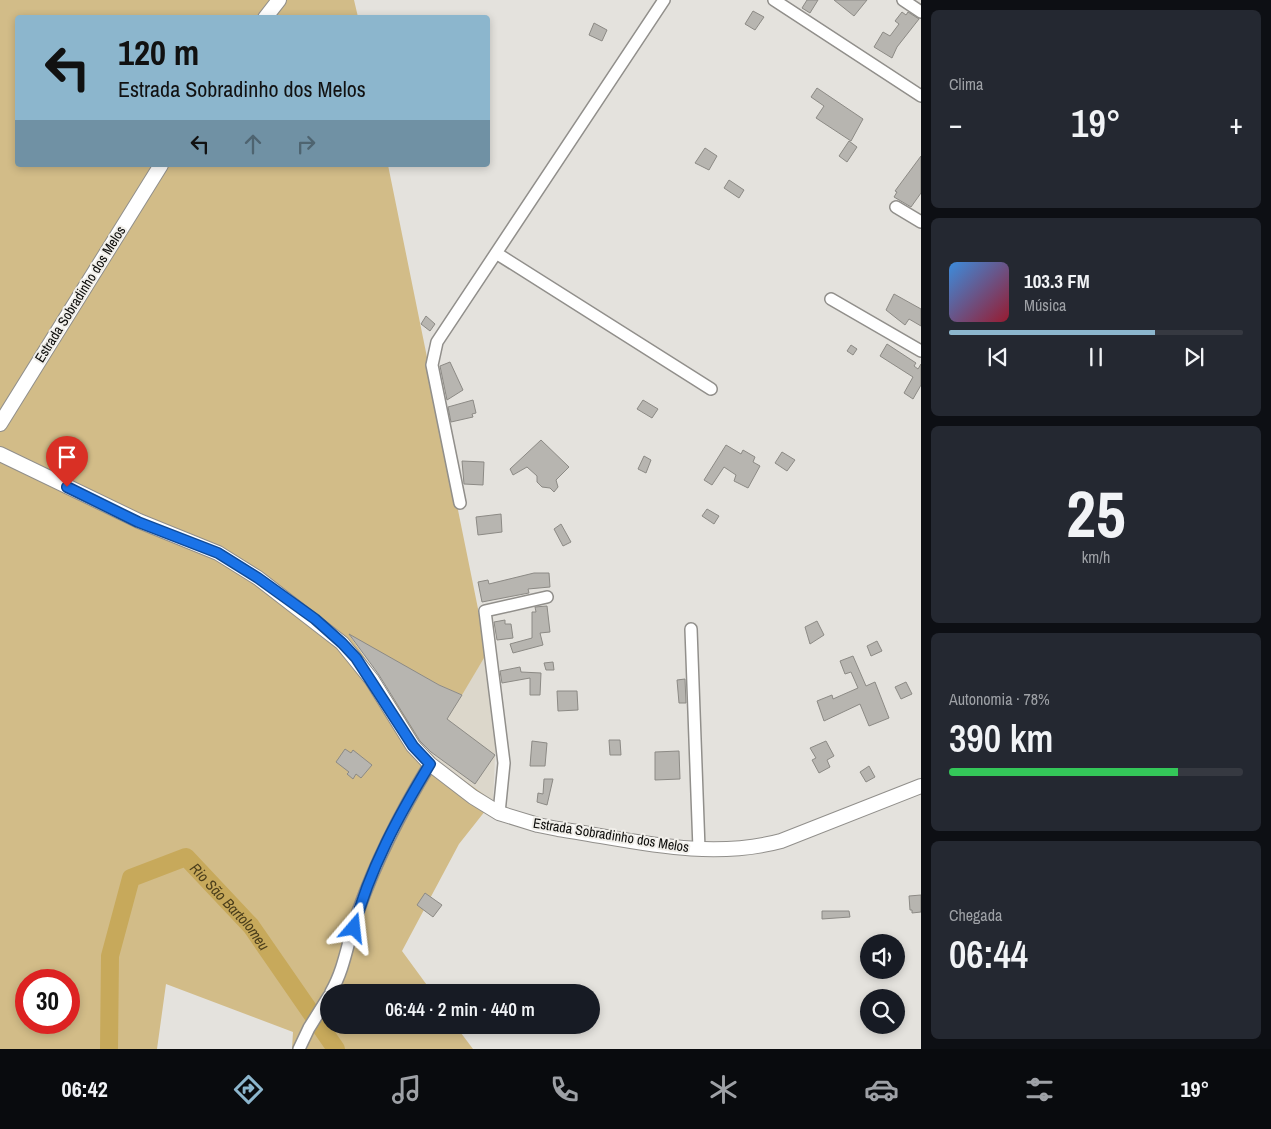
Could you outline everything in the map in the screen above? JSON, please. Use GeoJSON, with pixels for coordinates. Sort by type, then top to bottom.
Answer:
{"type":"FeatureCollection","features":[{"type":"Feature","properties":{"kind":"street"},"geometry":{"type":"LineString","coordinates":[[267,15],[279,0]]}},
{"type":"Feature","properties":{"kind":"street"},"geometry":{"type":"LineString","coordinates":[[460,503],[432,365],[437,342],[664,0]]}},
{"type":"Feature","properties":{"kind":"street"},"geometry":{"type":"LineString","coordinates":[[774,0],[921,96]]}},
{"type":"Feature","properties":{"kind":"street"},"geometry":{"type":"LineString","coordinates":[[904,0],[921,12]]}},
{"type":"Feature","properties":{"kind":"street","name":"Estrada Sobradinho dos Melos"},"geometry":{"type":"LineString","coordinates":[[0,424],[160,167]]}},
{"type":"Feature","properties":{"kind":"street"},"geometry":{"type":"LineString","coordinates":[[896,207],[921,222]]}},
{"type":"Feature","properties":{"kind":"street"},"geometry":{"type":"LineString","coordinates":[[496,253],[711,389]]}},
{"type":"Feature","properties":{"kind":"street"},"geometry":{"type":"LineString","coordinates":[[832,299],[921,351]]}},
{"type":"Feature","properties":{"kind":"street","name":"Estrada Sobradinho dos Melos"},"geometry":{"type":"LineString","coordinates":[[0,454],[138,522],[218,553],[258,578],[342,643],[372,680],[413,746],[430,764],[473,798],[499,813],[545,827],[699,850],[727,851],[757,848],[781,841],[921,786]]}},
{"type":"Feature","properties":{"kind":"street"},"geometry":{"type":"LineString","coordinates":[[499,813],[504,763],[485,611],[547,597]]}},
{"type":"Feature","properties":{"kind":"street"},"geometry":{"type":"LineString","coordinates":[[691,629],[699,850]]}},
{"type":"Feature","properties":{"kind":"street"},"geometry":{"type":"LineString","coordinates":[[336,984],[342,974],[358,910],[401,812],[430,764]]}},
{"type":"Feature","properties":{"kind":"street"},"geometry":{"type":"LineString","coordinates":[[299,1049],[320,1010]]}},
{"type":"Feature","properties":{"kind":"shaded area"},"geometry":{"type":"Polygon","coordinates":[[[0,0],[354,0],[358,15],[15,15],[15,167],[388,167],[487,653],[462,695],[439,685],[350,636],[407,719],[426,753],[493,801],[459,844],[402,951],[426,984],[320,984],[320,1034],[462,1034],[473,1049],[292,1049],[293,1032],[166,984],[157,1049],[0,1049],[0,0]]]}},
{"type":"Feature","properties":{"kind":"shaded area"},"geometry":{"type":"Polygon","coordinates":[[[487,653],[497,714],[493,801],[426,753],[487,653]]]}},
{"type":"Feature","properties":{"kind":"building"},"geometry":{"type":"Polygon","coordinates":[[[807,0],[818,0],[810,13],[802,8],[807,0]]]}},
{"type":"Feature","properties":{"kind":"building"},"geometry":{"type":"Polygon","coordinates":[[[834,0],[867,0],[854,16],[834,0]]]}},
{"type":"Feature","properties":{"kind":"building"},"geometry":{"type":"Polygon","coordinates":[[[753,11],[764,17],[755,30],[745,24],[753,11]]]}},
{"type":"Feature","properties":{"kind":"building"},"geometry":{"type":"Polygon","coordinates":[[[902,12],[906,15],[908,12],[919,19],[897,47],[892,58],[874,47],[883,32],[890,36],[899,24],[895,21],[902,12]]]}},
{"type":"Feature","properties":{"kind":"building"},"geometry":{"type":"Polygon","coordinates":[[[594,23],[607,30],[602,41],[589,35],[594,23]]]}},
{"type":"Feature","properties":{"kind":"building"},"geometry":{"type":"Polygon","coordinates":[[[817,88],[863,119],[851,141],[816,118],[824,106],[811,97],[817,88]]]}},
{"type":"Feature","properties":{"kind":"building"},"geometry":{"type":"Polygon","coordinates":[[[849,141],[857,147],[847,162],[839,156],[849,141]]]}},
{"type":"Feature","properties":{"kind":"building"},"geometry":{"type":"Polygon","coordinates":[[[705,148],[717,156],[709,170],[695,163],[705,148]]]}},
{"type":"Feature","properties":{"kind":"building"},"geometry":{"type":"Polygon","coordinates":[[[921,156],[921,193],[911,207],[894,197],[897,192],[895,191],[921,156]]]}},
{"type":"Feature","properties":{"kind":"building"},"geometry":{"type":"Polygon","coordinates":[[[729,180],[744,190],[739,198],[724,188],[729,180]]]}},
{"type":"Feature","properties":{"kind":"building"},"geometry":{"type":"Polygon","coordinates":[[[894,294],[921,309],[921,326],[909,319],[905,325],[886,310],[894,294]]]}},
{"type":"Feature","properties":{"kind":"building"},"geometry":{"type":"Polygon","coordinates":[[[426,316],[435,324],[430,331],[421,324],[426,316]]]}},
{"type":"Feature","properties":{"kind":"building"},"geometry":{"type":"Polygon","coordinates":[[[887,344],[916,363],[914,366],[918,369],[921,364],[921,385],[913,399],[904,393],[913,377],[880,356],[887,344]]]}},
{"type":"Feature","properties":{"kind":"building"},"geometry":{"type":"Polygon","coordinates":[[[851,345],[857,349],[853,355],[847,351],[851,345]]]}},
{"type":"Feature","properties":{"kind":"building"},"geometry":{"type":"Polygon","coordinates":[[[450,362],[463,390],[447,400],[440,366],[450,362]]]}},
{"type":"Feature","properties":{"kind":"building"},"geometry":{"type":"Polygon","coordinates":[[[473,400],[476,413],[472,414],[473,417],[451,422],[448,407],[473,400]]]}},
{"type":"Feature","properties":{"kind":"building"},"geometry":{"type":"Polygon","coordinates":[[[643,400],[658,409],[652,418],[637,409],[643,400]]]}},
{"type":"Feature","properties":{"kind":"building"},"geometry":{"type":"Polygon","coordinates":[[[541,440],[569,467],[556,480],[558,487],[554,492],[550,488],[542,487],[537,482],[537,476],[527,467],[513,475],[510,469],[541,440]]]}},
{"type":"Feature","properties":{"kind":"building"},"geometry":{"type":"Polygon","coordinates":[[[726,445],[741,454],[743,450],[755,457],[753,462],[760,466],[748,488],[734,481],[736,475],[724,467],[712,485],[704,480],[726,445]]]}},
{"type":"Feature","properties":{"kind":"building"},"geometry":{"type":"Polygon","coordinates":[[[782,452],[795,460],[787,471],[775,463],[782,452]]]}},
{"type":"Feature","properties":{"kind":"building"},"geometry":{"type":"Polygon","coordinates":[[[644,456],[651,460],[646,473],[638,469],[644,456]]]}},
{"type":"Feature","properties":{"kind":"building"},"geometry":{"type":"Polygon","coordinates":[[[462,461],[484,462],[483,485],[464,484],[462,461]]]}},
{"type":"Feature","properties":{"kind":"building"},"geometry":{"type":"Polygon","coordinates":[[[707,509],[719,516],[714,524],[702,516],[707,509]]]}},
{"type":"Feature","properties":{"kind":"building"},"geometry":{"type":"Polygon","coordinates":[[[501,514],[502,532],[478,535],[476,517],[501,514]]]}},
{"type":"Feature","properties":{"kind":"building"},"geometry":{"type":"Polygon","coordinates":[[[561,524],[571,542],[563,546],[554,529],[561,524]]]}},
{"type":"Feature","properties":{"kind":"building"},"geometry":{"type":"Polygon","coordinates":[[[534,573],[549,573],[550,587],[528,589],[529,593],[482,602],[478,582],[488,580],[489,584],[534,573]]]}},
{"type":"Feature","properties":{"kind":"building"},"geometry":{"type":"Polygon","coordinates":[[[547,606],[550,632],[540,633],[543,645],[513,653],[510,644],[532,638],[532,612],[536,612],[535,607],[547,606]]]}},
{"type":"Feature","properties":{"kind":"building"},"geometry":{"type":"Polygon","coordinates":[[[505,620],[505,624],[511,624],[513,638],[497,640],[494,622],[505,620]]]}},
{"type":"Feature","properties":{"kind":"building"},"geometry":{"type":"Polygon","coordinates":[[[817,621],[824,635],[810,644],[805,627],[817,621]]]}},
{"type":"Feature","properties":{"kind":"building"},"geometry":{"type":"Polygon","coordinates":[[[349,634],[439,685],[462,695],[447,719],[495,755],[475,784],[431,752],[420,741],[379,675],[349,634]]]}},
{"type":"Feature","properties":{"kind":"building"},"geometry":{"type":"Polygon","coordinates":[[[877,641],[882,651],[871,656],[867,646],[877,641]]]}},
{"type":"Feature","properties":{"kind":"building"},"geometry":{"type":"Polygon","coordinates":[[[853,656],[866,686],[875,682],[889,718],[869,726],[860,704],[824,721],[817,701],[832,695],[833,699],[858,688],[851,672],[845,674],[840,661],[853,656]]]}},
{"type":"Feature","properties":{"kind":"building"},"geometry":{"type":"Polygon","coordinates":[[[553,662],[554,670],[546,670],[544,663],[553,662]]]}},
{"type":"Feature","properties":{"kind":"building"},"geometry":{"type":"Polygon","coordinates":[[[520,667],[521,672],[541,673],[540,695],[530,695],[530,678],[502,683],[500,671],[520,667]]]}},
{"type":"Feature","properties":{"kind":"building"},"geometry":{"type":"Polygon","coordinates":[[[685,679],[686,703],[679,703],[677,680],[685,679]]]}},
{"type":"Feature","properties":{"kind":"building"},"geometry":{"type":"Polygon","coordinates":[[[906,682],[912,694],[901,699],[895,687],[906,682]]]}},
{"type":"Feature","properties":{"kind":"building"},"geometry":{"type":"Polygon","coordinates":[[[557,691],[577,691],[578,710],[558,711],[557,691]]]}},
{"type":"Feature","properties":{"kind":"building"},"geometry":{"type":"Polygon","coordinates":[[[609,740],[620,740],[621,755],[610,755],[609,740]]]}},
{"type":"Feature","properties":{"kind":"building"},"geometry":{"type":"Polygon","coordinates":[[[532,741],[547,743],[545,766],[530,766],[532,741]]]}},
{"type":"Feature","properties":{"kind":"building"},"geometry":{"type":"Polygon","coordinates":[[[826,741],[834,756],[827,760],[830,767],[819,773],[812,760],[816,758],[810,748],[826,741]]]}},
{"type":"Feature","properties":{"kind":"building"},"geometry":{"type":"Polygon","coordinates":[[[345,749],[351,753],[353,750],[372,765],[361,778],[356,774],[353,779],[347,774],[349,772],[336,762],[345,749]]]}},
{"type":"Feature","properties":{"kind":"building"},"geometry":{"type":"Polygon","coordinates":[[[679,751],[680,779],[655,780],[655,752],[679,751]]]}},
{"type":"Feature","properties":{"kind":"building"},"geometry":{"type":"Polygon","coordinates":[[[869,766],[875,777],[866,782],[860,772],[869,766]]]}},
{"type":"Feature","properties":{"kind":"building"},"geometry":{"type":"Polygon","coordinates":[[[544,779],[553,779],[547,805],[537,802],[538,793],[543,794],[544,779]]]}},
{"type":"Feature","properties":{"kind":"building"},"geometry":{"type":"Polygon","coordinates":[[[425,893],[442,905],[433,917],[417,905],[425,893]]]}},
{"type":"Feature","properties":{"kind":"building"},"geometry":{"type":"Polygon","coordinates":[[[921,895],[921,912],[912,913],[909,896],[921,895]]]}},
{"type":"Feature","properties":{"kind":"building"},"geometry":{"type":"Polygon","coordinates":[[[822,911],[849,911],[850,917],[822,919],[822,911]]]}},
{"type":"Feature","properties":{"kind":"waterway","name":"Rio São Bartolomeu"},"geometry":{"type":"LineString","coordinates":[[109,1049],[110,956],[131,878],[186,857],[251,926],[336,1049]]}},
{"type":"Feature","properties":{"kind":"route"},"geometry":{"type":"LineString","coordinates":[[67,487],[138,522],[218,553],[258,578],[315,619],[356,658],[413,746],[430,764],[401,812],[358,910],[354,928]]}}]}
